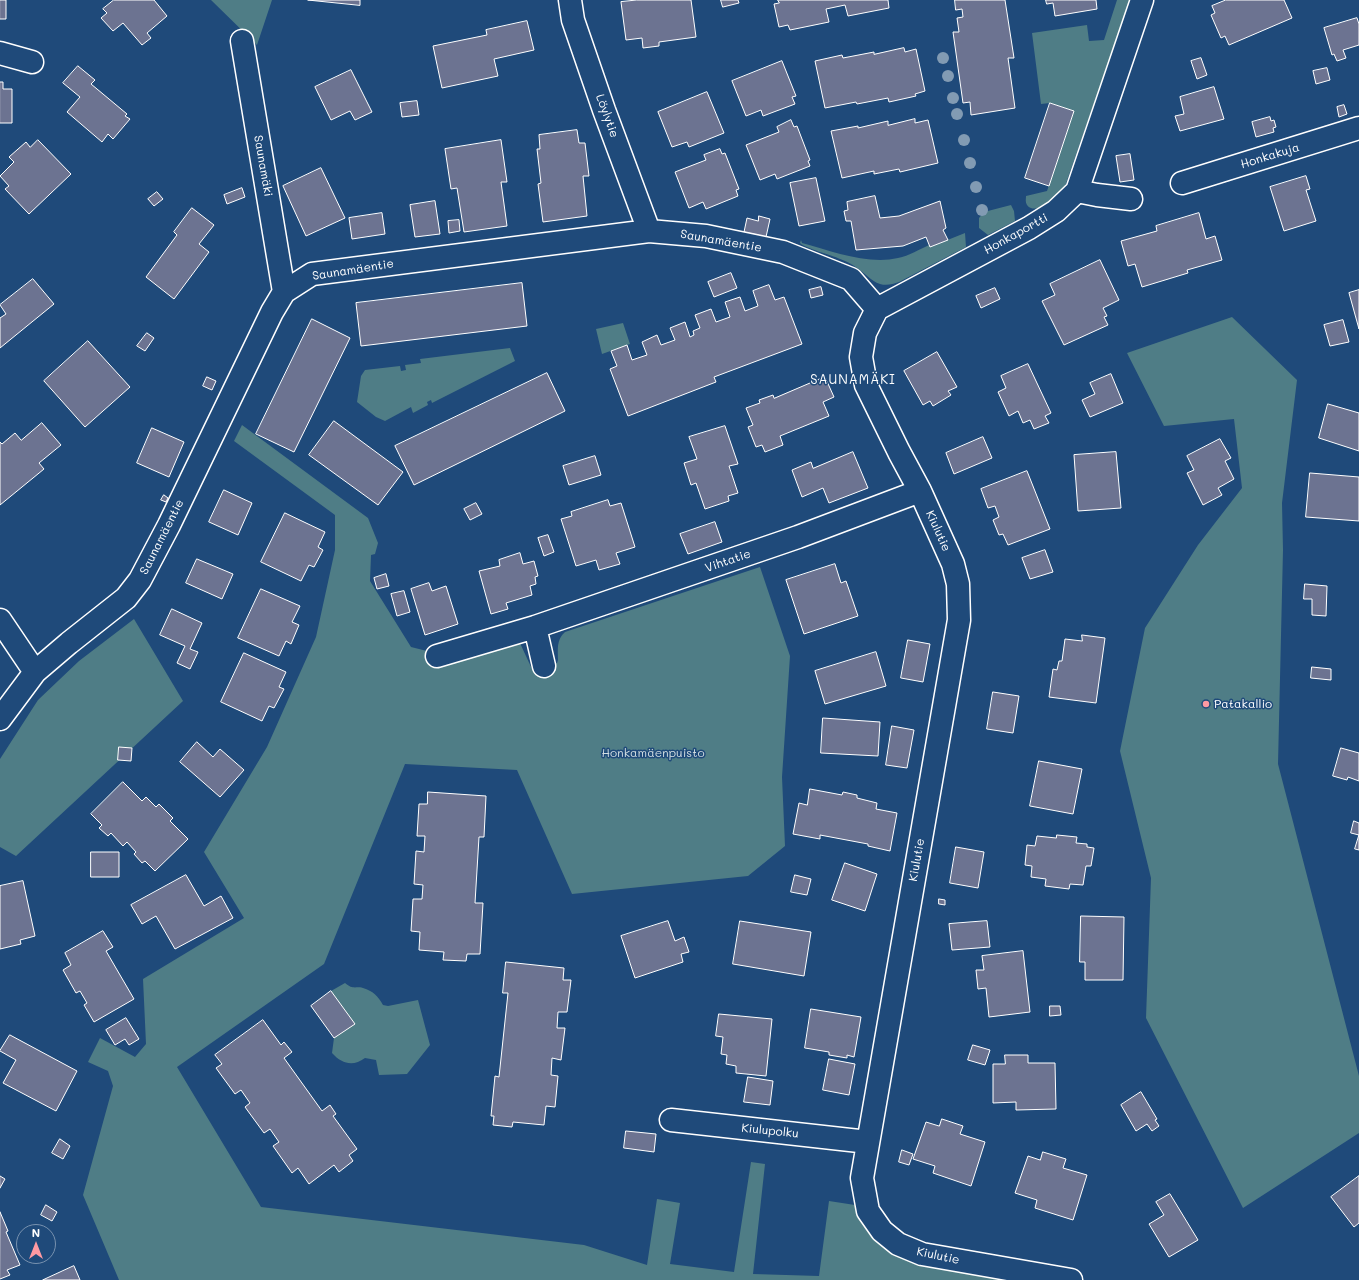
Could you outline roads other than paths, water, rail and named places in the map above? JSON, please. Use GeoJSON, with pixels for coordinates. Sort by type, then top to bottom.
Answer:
{"type":"FeatureCollection","features":[{"type":"Feature","properties":{"kind":"street","name":"Löylytie"},"geometry":{"type":"LineString","coordinates":[[570,0],[573,20],[604,110],[649,231]]}},
{"type":"Feature","properties":{"kind":"street","name":"Honkaportti"},"geometry":{"type":"LineString","coordinates":[[877,309],[1029,228],[1056,212],[1077,191],[1142,0]]}},
{"type":"Feature","properties":{"kind":"street","name":"Saunamäki"},"geometry":{"type":"LineString","coordinates":[[242,41],[284,292]]}},
{"type":"Feature","properties":{"kind":"street"},"geometry":{"type":"LineString","coordinates":[[0,53],[32,62]]}},
{"type":"Feature","properties":{"kind":"street","name":"Honkakuja"},"geometry":{"type":"LineString","coordinates":[[1182,183],[1359,128]]}},
{"type":"Feature","properties":{"kind":"street"},"geometry":{"type":"LineString","coordinates":[[1077,191],[1131,199]]}},
{"type":"Feature","properties":{"kind":"street","name":"Saunamäentie"},"geometry":{"type":"LineString","coordinates":[[0,720],[35,672],[126,598],[140,580],[169,525],[272,312],[284,292],[312,274],[649,231],[706,236],[783,252],[851,279],[877,309]]}},
{"type":"Feature","properties":{"kind":"street","name":"Kiulutie"},"geometry":{"type":"LineString","coordinates":[[877,309],[865,333],[861,357],[866,385],[898,452],[920,492],[953,564],[958,584],[959,620],[862,1178],[868,1211],[882,1231],[898,1244],[922,1254],[1071,1280]]}},
{"type":"Feature","properties":{"kind":"street","name":"Vihtatie"},"geometry":{"type":"LineString","coordinates":[[437,656],[535,627],[798,537],[920,492]]}},
{"type":"Feature","properties":{"kind":"street"},"geometry":{"type":"LineString","coordinates":[[0,620],[35,672]]}},
{"type":"Feature","properties":{"kind":"street"},"geometry":{"type":"LineString","coordinates":[[535,627],[544,666]]}},
{"type":"Feature","properties":{"kind":"street","name":"Kiulupolku"},"geometry":{"type":"LineString","coordinates":[[671,1120],[868,1142]]}},
{"type":"Feature","properties":{"kind":"place","name":"Patakallio"},"geometry":{"type":"Point","coordinates":[1206,704]}},
{"type":"Feature","properties":{"kind":"district","name":"SAUNAMÄKI"},"geometry":{"type":"Point","coordinates":[853,380]}},
{"type":"Feature","properties":{"kind":"park label","name":"Honkamäenpuisto"},"geometry":{"type":"Point","coordinates":[653,753]}}]}
